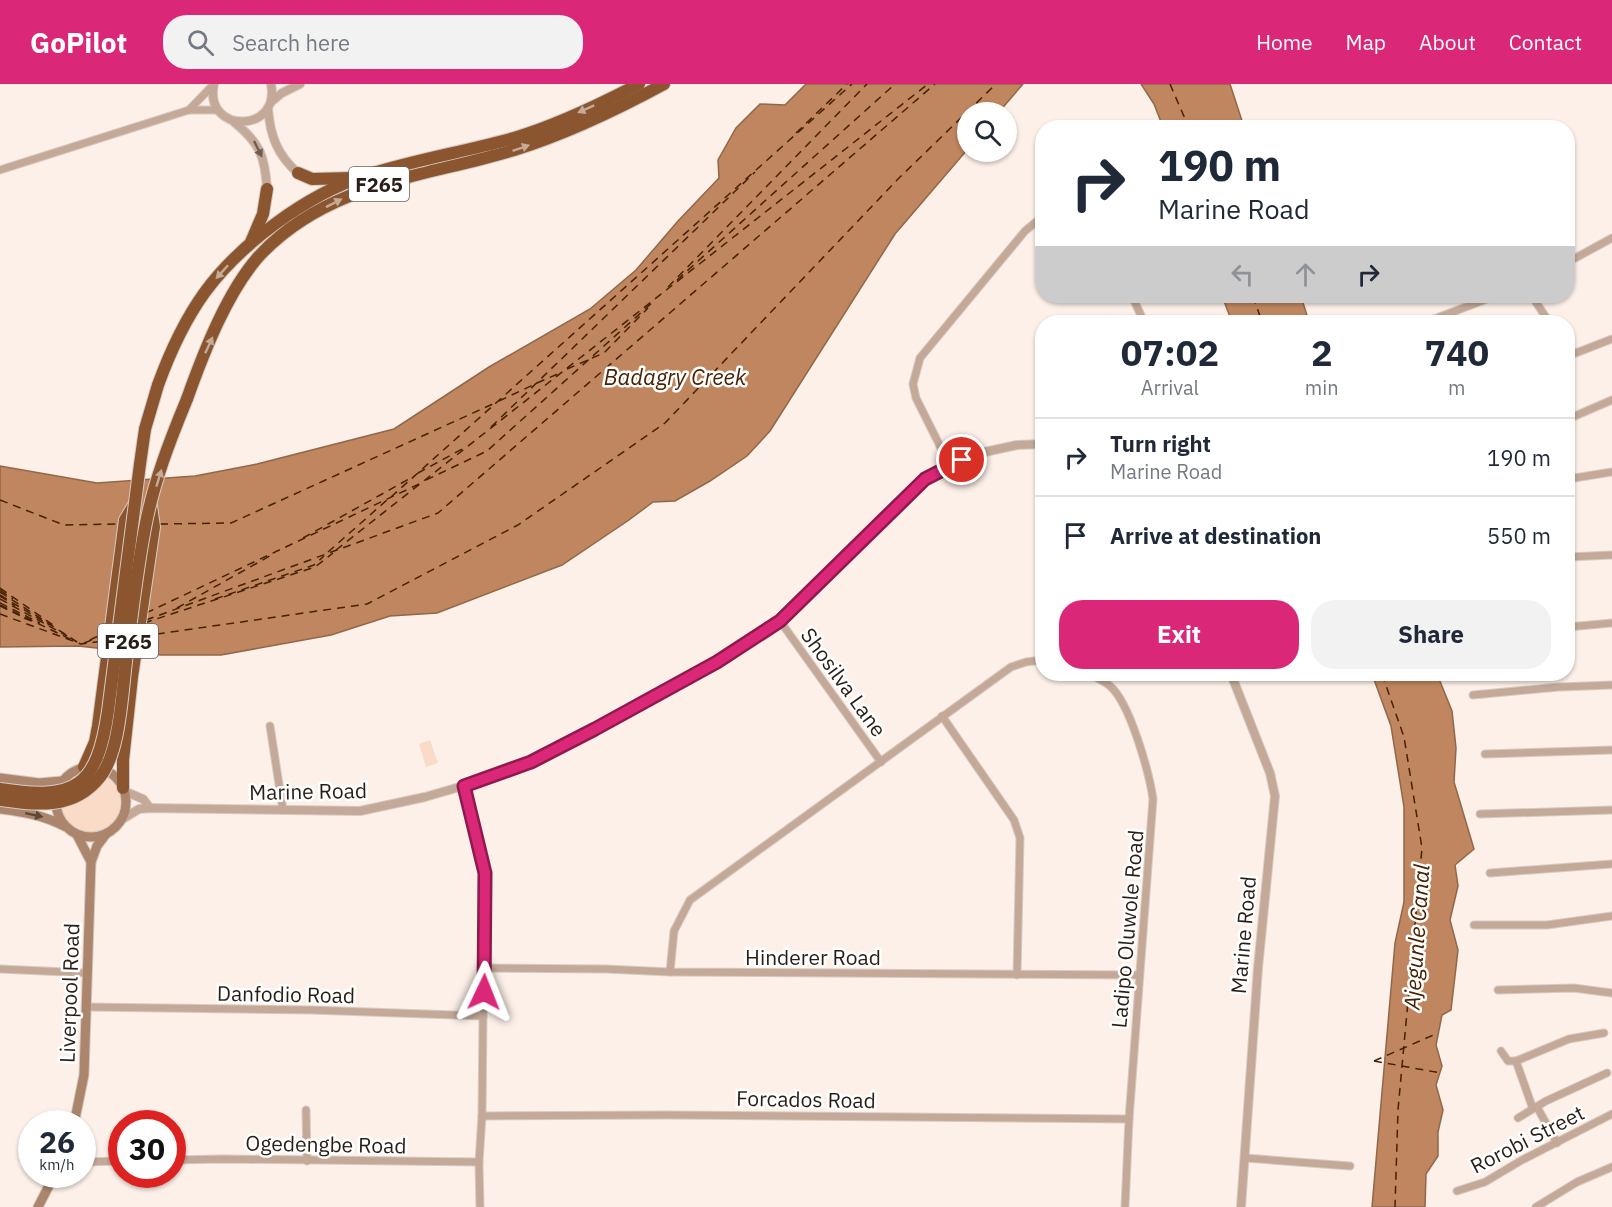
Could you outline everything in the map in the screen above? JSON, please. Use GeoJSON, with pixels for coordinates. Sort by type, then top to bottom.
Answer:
{"type":"FeatureCollection","features":[{"type":"Feature","properties":{"kind":"highway","name":"F265"},"geometry":{"type":"LineString","coordinates":[[0,789],[26,793],[60,792],[77,784],[93,770],[100,751],[106,721],[145,429],[158,385],[176,339],[204,293],[229,264],[299,208],[327,192],[362,177],[514,137],[569,117],[639,84]]}},
{"type":"Feature","properties":{"kind":"highway","name":"F265"},"geometry":{"type":"LineString","coordinates":[[0,800],[35,805],[65,801],[81,794],[96,783],[108,764],[116,738],[135,587],[151,504],[169,444],[196,372],[233,293],[260,255],[292,227],[336,201],[361,190],[514,150],[573,129],[616,110],[664,84]]}},
{"type":"Feature","properties":{"kind":"highway"},"geometry":{"type":"LineString","coordinates":[[298,173],[312,179],[327,180],[362,177]]}},
{"type":"Feature","properties":{"kind":"highway"},"geometry":{"type":"LineString","coordinates":[[249,247],[263,214],[267,189]]}},
{"type":"Feature","properties":{"kind":"highway"},"geometry":{"type":"LineString","coordinates":[[124,789],[123,760],[132,677],[154,527],[151,504]]}},
{"type":"Feature","properties":{"kind":"highway"},"geometry":{"type":"LineString","coordinates":[[84,767],[95,742],[125,520],[134,505]]}},
{"type":"Feature","properties":{"kind":"main road"},"geometry":{"type":"LineString","coordinates":[[0,809],[49,818],[77,834],[88,837],[106,834],[117,826],[126,807],[124,789],[116,777],[104,769],[84,767],[72,772],[62,781],[55,804],[58,817],[66,827]]}},
{"type":"Feature","properties":{"kind":"main road"},"geometry":{"type":"LineString","coordinates":[[0,778],[39,783],[62,781]]}},
{"type":"Feature","properties":{"kind":"main road","name":"Liverpool Road"},"geometry":{"type":"LineString","coordinates":[[77,834],[91,862]]}},
{"type":"Feature","properties":{"kind":"main road","name":"Liverpool Road"},"geometry":{"type":"LineString","coordinates":[[77,1110],[84,1075],[91,862],[97,846],[106,834]]}},
{"type":"Feature","properties":{"kind":"main road"},"geometry":{"type":"LineString","coordinates":[[38,1207],[48,1188]]}},
{"type":"Feature","properties":{"kind":"street"},"geometry":{"type":"LineString","coordinates":[[214,84],[213,95],[218,110],[251,136],[260,150],[264,162],[267,189]]}},
{"type":"Feature","properties":{"kind":"street"},"geometry":{"type":"LineString","coordinates":[[189,110],[214,84]]}},
{"type":"Feature","properties":{"kind":"street"},"geometry":{"type":"LineString","coordinates":[[271,84],[269,105],[272,137],[286,163],[298,173]]}},
{"type":"Feature","properties":{"kind":"street"},"geometry":{"type":"LineString","coordinates":[[231,120],[249,122],[260,117],[282,93],[300,84]]}},
{"type":"Feature","properties":{"kind":"street"},"geometry":{"type":"LineString","coordinates":[[0,170],[189,110],[218,110]]}},
{"type":"Feature","properties":{"kind":"street"},"geometry":{"type":"LineString","coordinates":[[950,466],[916,398],[913,384],[920,358],[1025,231],[1035,223]]}},
{"type":"Feature","properties":{"kind":"street"},"geometry":{"type":"LineString","coordinates":[[1575,258],[1612,238]]}},
{"type":"Feature","properties":{"kind":"street"},"geometry":{"type":"LineString","coordinates":[[1445,315],[1476,303]]}},
{"type":"Feature","properties":{"kind":"street"},"geometry":{"type":"LineString","coordinates":[[1575,353],[1612,339]]}},
{"type":"Feature","properties":{"kind":"street"},"geometry":{"type":"LineString","coordinates":[[1575,415],[1612,400]]}},
{"type":"Feature","properties":{"kind":"street","name":"Marine Road"},"geometry":{"type":"LineString","coordinates":[[150,808],[360,811],[464,786],[531,762],[717,662],[780,621],[925,479],[980,453],[1017,445],[1035,444]]}},
{"type":"Feature","properties":{"kind":"street"},"geometry":{"type":"LineString","coordinates":[[1575,478],[1612,472]]}},
{"type":"Feature","properties":{"kind":"street"},"geometry":{"type":"LineString","coordinates":[[1575,557],[1612,555]]}},
{"type":"Feature","properties":{"kind":"street","name":"Shosilva Lane"},"geometry":{"type":"LineString","coordinates":[[780,621],[881,762]]}},
{"type":"Feature","properties":{"kind":"street"},"geometry":{"type":"LineString","coordinates":[[1575,626],[1612,623]]}},
{"type":"Feature","properties":{"kind":"street"},"geometry":{"type":"LineString","coordinates":[[670,972],[674,932],[690,900],[1011,667],[1035,661]]}},
{"type":"Feature","properties":{"kind":"street","name":"Ladipo Oluwole Road"},"geometry":{"type":"LineString","coordinates":[[1101,681],[1111,687],[1122,701],[1151,785],[1153,811],[1139,975],[1125,1207]]}},
{"type":"Feature","properties":{"kind":"street","name":"Marine Road"},"geometry":{"type":"LineString","coordinates":[[1234,681],[1270,772],[1275,796],[1259,957],[1241,1207]]}},
{"type":"Feature","properties":{"kind":"street"},"geometry":{"type":"LineString","coordinates":[[1473,695],[1559,687],[1612,685]]}},
{"type":"Feature","properties":{"kind":"street"},"geometry":{"type":"LineString","coordinates":[[942,716],[1014,820],[1020,838],[1017,975]]}},
{"type":"Feature","properties":{"kind":"street"},"geometry":{"type":"LineString","coordinates":[[270,726],[283,810]]}},
{"type":"Feature","properties":{"kind":"street"},"geometry":{"type":"LineString","coordinates":[[1485,754],[1612,750]]}},
{"type":"Feature","properties":{"kind":"street"},"geometry":{"type":"LineString","coordinates":[[464,786],[485,873],[486,968],[479,1162],[480,1207]]}},
{"type":"Feature","properties":{"kind":"street"},"geometry":{"type":"LineString","coordinates":[[124,789],[143,799],[150,808]]}},
{"type":"Feature","properties":{"kind":"street"},"geometry":{"type":"LineString","coordinates":[[121,820],[139,809],[150,808]]}},
{"type":"Feature","properties":{"kind":"street"},"geometry":{"type":"LineString","coordinates":[[1480,814],[1612,810]]}},
{"type":"Feature","properties":{"kind":"street"},"geometry":{"type":"LineString","coordinates":[[1490,873],[1612,864]]}},
{"type":"Feature","properties":{"kind":"street"},"geometry":{"type":"LineString","coordinates":[[1474,925],[1547,925],[1612,916]]}},
{"type":"Feature","properties":{"kind":"street","name":"Hinderer Road"},"geometry":{"type":"LineString","coordinates":[[486,968],[670,972],[1139,975]]}},
{"type":"Feature","properties":{"kind":"street"},"geometry":{"type":"LineString","coordinates":[[0,969],[87,973]]}},
{"type":"Feature","properties":{"kind":"street"},"geometry":{"type":"LineString","coordinates":[[1498,990],[1574,988],[1612,993]]}},
{"type":"Feature","properties":{"kind":"street","name":"Danfodio Road"},"geometry":{"type":"LineString","coordinates":[[87,1007],[311,1010],[483,1016]]}},
{"type":"Feature","properties":{"kind":"street"},"geometry":{"type":"LineString","coordinates":[[1501,1051],[1504,1058],[1516,1061],[1569,1040],[1604,1033]]}},
{"type":"Feature","properties":{"kind":"street"},"geometry":{"type":"LineString","coordinates":[[1516,1061],[1535,1108],[1557,1143]]}},
{"type":"Feature","properties":{"kind":"street"},"geometry":{"type":"LineString","coordinates":[[1518,1118],[1546,1101],[1607,1073]]}},
{"type":"Feature","properties":{"kind":"street"},"geometry":{"type":"LineString","coordinates":[[306,1110],[307,1161]]}},
{"type":"Feature","properties":{"kind":"street","name":"Forcados Road"},"geometry":{"type":"LineString","coordinates":[[482,1116],[668,1114],[1129,1119]]}},
{"type":"Feature","properties":{"kind":"street","name":"Rorobi Street"},"geometry":{"type":"LineString","coordinates":[[1457,1191],[1485,1182],[1522,1160],[1612,1114]]}},
{"type":"Feature","properties":{"kind":"street"},"geometry":{"type":"LineString","coordinates":[[1245,1158],[1350,1166]]}},
{"type":"Feature","properties":{"kind":"street","name":"Ogedengbe Road"},"geometry":{"type":"LineString","coordinates":[[186,1160],[479,1162]]}},
{"type":"Feature","properties":{"kind":"street"},"geometry":{"type":"LineString","coordinates":[[1536,1207],[1577,1182],[1612,1167]]}},
{"type":"Feature","properties":{"kind":"shaded area"},"geometry":{"type":"Polygon","coordinates":[[[430,740],[438,763],[426,767],[419,744],[430,740]]]}},
{"type":"Feature","properties":{"kind":"shaded area"},"geometry":{"type":"Polygon","coordinates":[[[91,771],[108,776],[113,780],[117,785],[122,802],[117,819],[113,824],[108,828],[91,833],[74,828],[69,824],[65,819],[60,802],[65,785],[69,780],[74,776],[91,771]]]}},
{"type":"Feature","properties":{"kind":"water","name":"Badagry Creek"},"geometry":{"type":"Polygon","coordinates":[[[806,84],[1023,84],[1008,102],[957,102],[957,162],[895,234],[770,431],[747,456],[675,501],[653,502],[562,565],[437,613],[390,616],[331,635],[221,655],[161,655],[78,646],[0,647],[0,466],[97,483],[195,476],[257,464],[394,429],[489,367],[590,309],[636,270],[719,178],[718,160],[736,128],[760,104],[785,105],[806,84]]]}},
{"type":"Feature","properties":{"kind":"water"},"geometry":{"type":"Polygon","coordinates":[[[1141,84],[1230,84],[1242,120],[1160,120],[1154,104],[1141,84]]]}},
{"type":"Feature","properties":{"kind":"water"},"geometry":{"type":"Polygon","coordinates":[[[1225,303],[1303,303],[1307,315],[1229,315],[1225,303]]]}},
{"type":"Feature","properties":{"kind":"water","name":"Ajegunle Canal"},"geometry":{"type":"Polygon","coordinates":[[[1375,681],[1440,681],[1452,711],[1456,748],[1454,782],[1474,849],[1455,865],[1458,886],[1450,920],[1458,950],[1451,1010],[1442,1015],[1436,1045],[1442,1066],[1436,1085],[1443,1110],[1438,1132],[1438,1156],[1426,1174],[1425,1207],[1372,1207],[1395,943],[1404,902],[1404,807],[1391,726],[1375,681]]]}},
{"type":"Feature","properties":{"kind":"ferry route"},"geometry":{"type":"LineString","coordinates":[[796,133],[847,84]]}},
{"type":"Feature","properties":{"kind":"ferry route"},"geometry":{"type":"LineString","coordinates":[[391,497],[852,84]]}},
{"type":"Feature","properties":{"kind":"ferry route"},"geometry":{"type":"LineString","coordinates":[[668,287],[867,84]]}},
{"type":"Feature","properties":{"kind":"ferry route"},"geometry":{"type":"LineString","coordinates":[[677,280],[895,84]]}},
{"type":"Feature","properties":{"kind":"ferry route"},"geometry":{"type":"LineString","coordinates":[[336,550],[928,84]]}},
{"type":"Feature","properties":{"kind":"ferry route"},"geometry":{"type":"LineString","coordinates":[[146,620],[438,513],[935,84]]}},
{"type":"Feature","properties":{"kind":"ferry route"},"geometry":{"type":"LineString","coordinates":[[143,636],[367,604],[518,525],[665,423],[898,179],[996,84]]}},
{"type":"Feature","properties":{"kind":"ferry route"},"geometry":{"type":"LineString","coordinates":[[1170,84],[1186,120]]}},
{"type":"Feature","properties":{"kind":"ferry route"},"geometry":{"type":"LineString","coordinates":[[491,427],[755,172]]}},
{"type":"Feature","properties":{"kind":"ferry route"},"geometry":{"type":"LineString","coordinates":[[426,480],[487,451],[654,301]]}},
{"type":"Feature","properties":{"kind":"ferry route"},"geometry":{"type":"LineString","coordinates":[[1255,303],[1260,315]]}},
{"type":"Feature","properties":{"kind":"ferry route"},"geometry":{"type":"LineString","coordinates":[[592,358],[604,353],[648,308]]}},
{"type":"Feature","properties":{"kind":"ferry route"},"geometry":{"type":"LineString","coordinates":[[567,369],[588,360]]}},
{"type":"Feature","properties":{"kind":"ferry route"},"geometry":{"type":"LineString","coordinates":[[537,383],[560,373]]}},
{"type":"Feature","properties":{"kind":"ferry route"},"geometry":{"type":"LineString","coordinates":[[499,401],[533,385]]}},
{"type":"Feature","properties":{"kind":"ferry route"},"geometry":{"type":"LineString","coordinates":[[160,524],[231,523],[495,403]]}},
{"type":"Feature","properties":{"kind":"ferry route"},"geometry":{"type":"LineString","coordinates":[[418,473],[464,448]]}},
{"type":"Feature","properties":{"kind":"ferry route"},"geometry":{"type":"LineString","coordinates":[[303,538],[409,479]]}},
{"type":"Feature","properties":{"kind":"ferry route"},"geometry":{"type":"LineString","coordinates":[[146,613],[419,484]]}},
{"type":"Feature","properties":{"kind":"ferry route"},"geometry":{"type":"LineString","coordinates":[[0,500],[64,525],[119,524]]}},
{"type":"Feature","properties":{"kind":"ferry route"},"geometry":{"type":"LineString","coordinates":[[328,552],[387,500]]}},
{"type":"Feature","properties":{"kind":"ferry route"},"geometry":{"type":"LineString","coordinates":[[177,608],[275,553]]}},
{"type":"Feature","properties":{"kind":"ferry route"},"geometry":{"type":"LineString","coordinates":[[144,623],[315,567],[333,553]]}},
{"type":"Feature","properties":{"kind":"ferry route"},"geometry":{"type":"LineString","coordinates":[[215,599],[314,565],[324,556]]}},
{"type":"Feature","properties":{"kind":"ferry route"},"geometry":{"type":"LineString","coordinates":[[0,588],[53,625]]}},
{"type":"Feature","properties":{"kind":"ferry route"},"geometry":{"type":"LineString","coordinates":[[0,590],[13,599]]}},
{"type":"Feature","properties":{"kind":"ferry route"},"geometry":{"type":"LineString","coordinates":[[0,592],[77,642]]}},
{"type":"Feature","properties":{"kind":"ferry route"},"geometry":{"type":"LineString","coordinates":[[0,595],[49,625]]}},
{"type":"Feature","properties":{"kind":"ferry route"},"geometry":{"type":"LineString","coordinates":[[0,596],[15,606]]}},
{"type":"Feature","properties":{"kind":"ferry route"},"geometry":{"type":"LineString","coordinates":[[0,599],[67,636]]}},
{"type":"Feature","properties":{"kind":"ferry route"},"geometry":{"type":"LineString","coordinates":[[0,603],[40,623]]}},
{"type":"Feature","properties":{"kind":"ferry route"},"geometry":{"type":"LineString","coordinates":[[0,605],[72,640]]}},
{"type":"Feature","properties":{"kind":"ferry route"},"geometry":{"type":"LineString","coordinates":[[0,606],[23,617]]}},
{"type":"Feature","properties":{"kind":"ferry route"},"geometry":{"type":"LineString","coordinates":[[0,614],[81,644],[103,641]]}},
{"type":"Feature","properties":{"kind":"ferry route"},"geometry":{"type":"LineString","coordinates":[[24,618],[34,622]]}},
{"type":"Feature","properties":{"kind":"ferry route"},"geometry":{"type":"LineString","coordinates":[[90,640],[104,633]]}},
{"type":"Feature","properties":{"kind":"ferry route"},"geometry":{"type":"LineString","coordinates":[[84,643],[105,635]]}},
{"type":"Feature","properties":{"kind":"ferry route"},"geometry":{"type":"LineString","coordinates":[[1384,681],[1404,737],[1422,848],[1398,1110],[1395,1207]]}},
{"type":"Feature","properties":{"kind":"ferry route"},"geometry":{"type":"LineString","coordinates":[[1374,1061],[1438,1033]]}},
{"type":"Feature","properties":{"kind":"ferry route"},"geometry":{"type":"LineString","coordinates":[[1374,1061],[1441,1073]]}},
{"type":"Feature","properties":{"kind":"route"},"geometry":{"type":"LineString","coordinates":[[484,992],[485,873],[464,786],[531,762],[717,662],[763,633],[780,621],[925,479],[962,460]]}}]}
